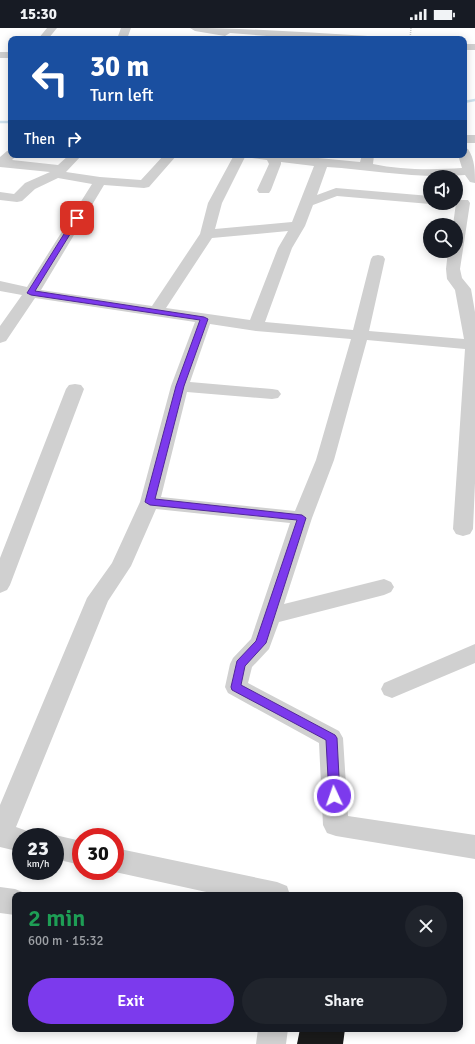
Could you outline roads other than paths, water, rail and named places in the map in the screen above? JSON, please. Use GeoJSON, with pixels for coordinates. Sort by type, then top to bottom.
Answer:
{"type":"FeatureCollection","features":[{"type":"Feature","properties":{"kind":"street"},"geometry":{"type":"LineString","coordinates":[[45,36],[52,28]]}},
{"type":"Feature","properties":{"kind":"street"},"geometry":{"type":"LineString","coordinates":[[195,28],[225,33],[300,36]]}},
{"type":"Feature","properties":{"kind":"street"},"geometry":{"type":"LineString","coordinates":[[212,28],[275,36]]}},
{"type":"Feature","properties":{"kind":"street"},"geometry":{"type":"LineString","coordinates":[[8,157],[2,163],[59,172],[100,181],[144,184],[168,158]]}},
{"type":"Feature","properties":{"kind":"street"},"geometry":{"type":"LineString","coordinates":[[0,196],[17,198],[30,186],[59,172],[73,158]]}},
{"type":"Feature","properties":{"kind":"street"},"geometry":{"type":"LineString","coordinates":[[156,312],[207,234],[215,203],[238,158]]}},
{"type":"Feature","properties":{"kind":"street"},"geometry":{"type":"LineString","coordinates":[[264,190],[275,164],[273,158]]}},
{"type":"Feature","properties":{"kind":"street"},"geometry":{"type":"LineString","coordinates":[[286,158],[322,163],[367,161],[377,170],[472,175],[466,158]]}},
{"type":"Feature","properties":{"kind":"street"},"geometry":{"type":"LineString","coordinates":[[256,326],[285,248],[298,226],[322,163]]}},
{"type":"Feature","properties":{"kind":"street"},"geometry":{"type":"LineString","coordinates":[[0,338],[31,293],[100,181]]}},
{"type":"Feature","properties":{"kind":"street"},"geometry":{"type":"LineString","coordinates":[[307,203],[336,192],[423,199]]}},
{"type":"Feature","properties":{"kind":"street"},"geometry":{"type":"LineString","coordinates":[[463,529],[474,345],[463,289],[455,279],[454,269],[465,203]]}},
{"type":"Feature","properties":{"kind":"street"},"geometry":{"type":"LineString","coordinates":[[207,234],[298,226]]}},
{"type":"Feature","properties":{"kind":"street"},"geometry":{"type":"LineString","coordinates":[[378,259],[360,336],[325,460],[302,518],[261,643],[240,664],[236,687],[332,738],[336,826],[475,847]]}},
{"type":"Feature","properties":{"kind":"street"},"geometry":{"type":"LineString","coordinates":[[0,286],[31,293],[256,326],[474,345]]}},
{"type":"Feature","properties":{"kind":"street"},"geometry":{"type":"LineString","coordinates":[[12,838],[0,835],[98,598],[121,566],[150,502],[180,386],[204,319]]}},
{"type":"Feature","properties":{"kind":"street"},"geometry":{"type":"LineString","coordinates":[[180,386],[272,394]]}},
{"type":"Feature","properties":{"kind":"street"},"geometry":{"type":"LineString","coordinates":[[0,585],[75,389]]}},
{"type":"Feature","properties":{"kind":"street"},"geometry":{"type":"LineString","coordinates":[[150,502],[302,518]]}},
{"type":"Feature","properties":{"kind":"street"},"geometry":{"type":"LineString","coordinates":[[270,616],[384,587]]}},
{"type":"Feature","properties":{"kind":"street"},"geometry":{"type":"LineString","coordinates":[[392,689],[475,654]]}},
{"type":"Feature","properties":{"kind":"street"},"geometry":{"type":"LineString","coordinates":[[124,862],[263,892]]}},
{"type":"Feature","properties":{"kind":"street"},"geometry":{"type":"LineString","coordinates":[[0,900],[12,902]]}},
{"type":"Feature","properties":{"kind":"street"},"geometry":{"type":"LineString","coordinates":[[271,1044],[272,1032]]}},
{"type":"Feature","properties":{"kind":"waterway"},"geometry":{"type":"LineString","coordinates":[[467,101],[475,100]]}},
{"type":"Feature","properties":{"kind":"waterway"},"geometry":{"type":"LineString","coordinates":[[0,122],[8,122]]}}]}
